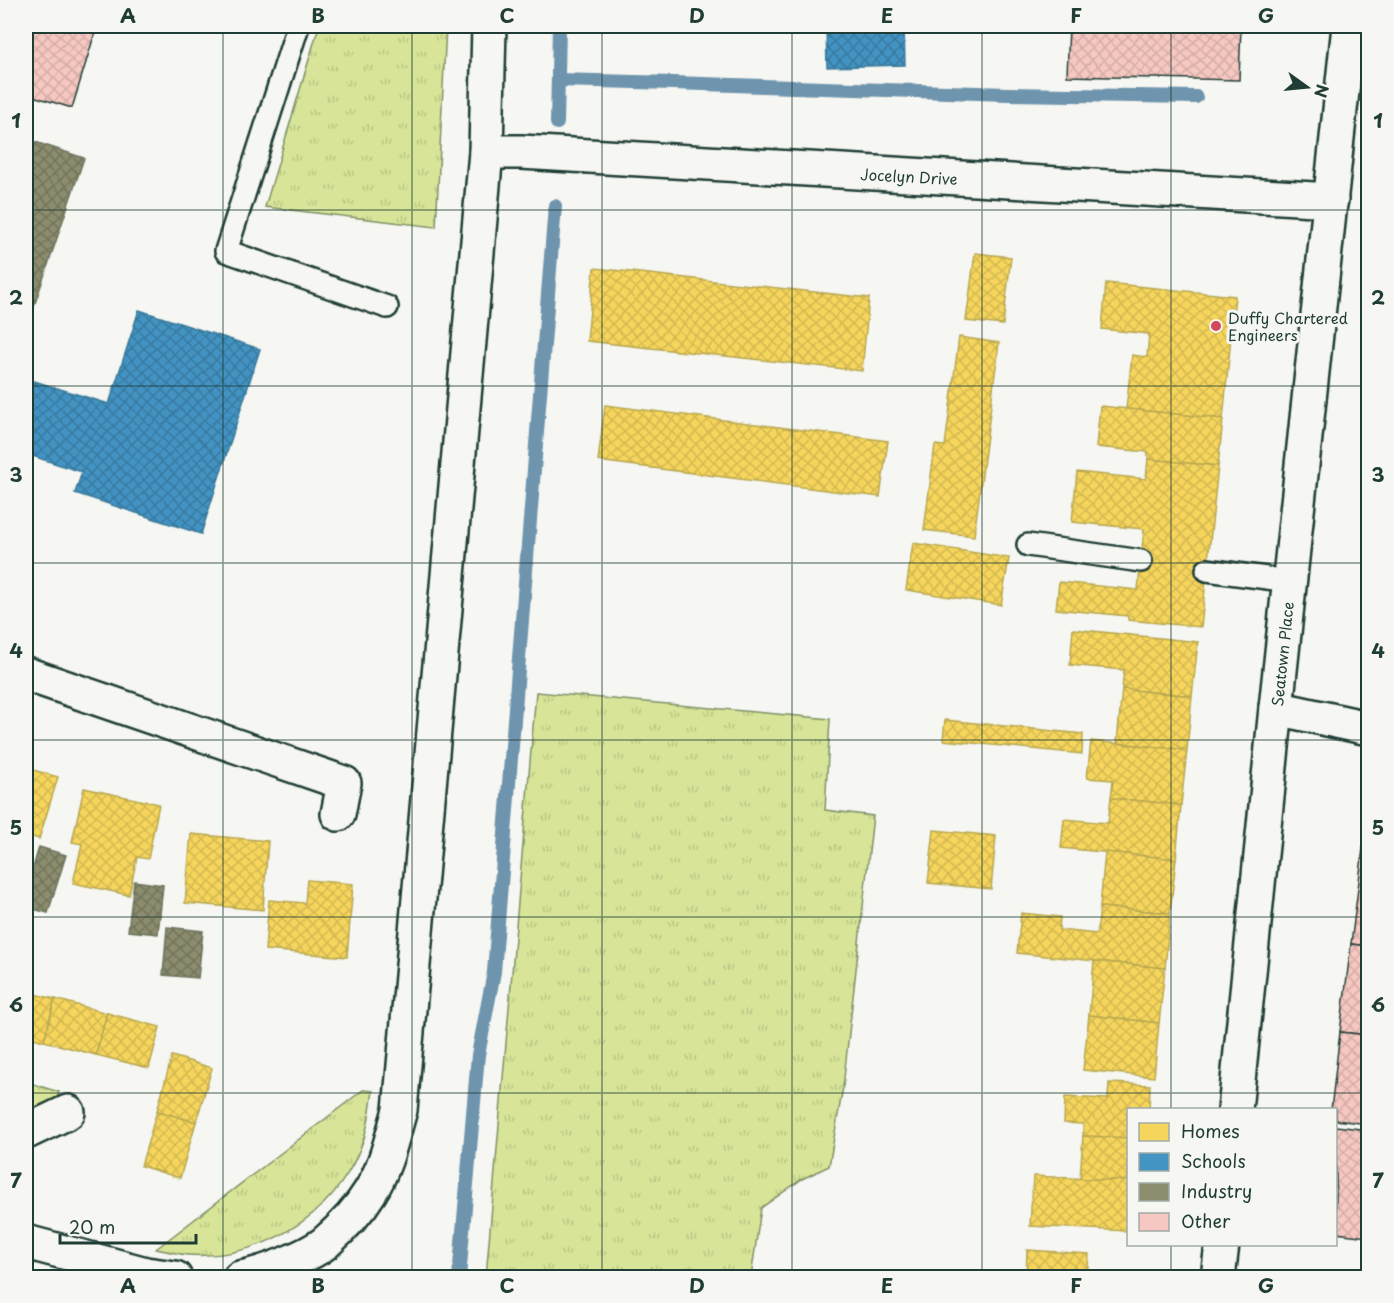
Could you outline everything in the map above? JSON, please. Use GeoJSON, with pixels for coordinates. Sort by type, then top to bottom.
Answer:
{"type":"FeatureCollection","features":[{"type":"Feature","properties":{"kind":"street"},"geometry":{"type":"LineString","coordinates":[[240,1278],[293,1261],[324,1244],[350,1218],[371,1192],[386,1160],[400,1110],[486,152],[489,26]]}},
{"type":"Feature","properties":{"kind":"street","name":"Seatown Place"},"geometry":{"type":"LineString","coordinates":[[1235,1108],[1349,26]]}},
{"type":"Feature","properties":{"kind":"street","name":"Jocelyn Drive"},"geometry":{"type":"LineString","coordinates":[[486,152],[521,152],[1331,200]]}},
{"type":"Feature","properties":{"kind":"street"},"geometry":{"type":"LineString","coordinates":[[26,674],[344,783],[338,814]]}},
{"type":"Feature","properties":{"kind":"street"},"geometry":{"type":"LineString","coordinates":[[1276,708],[1368,728]]}},
{"type":"Feature","properties":{"kind":"street"},"geometry":{"type":"LineString","coordinates":[[26,1132],[68,1112]]}},
{"type":"Feature","properties":{"kind":"street"},"geometry":{"type":"LineString","coordinates":[[26,1242],[146,1274],[175,1278]]}},
{"type":"Feature","properties":{"kind":"street"},"geometry":{"type":"LineString","coordinates":[[1218,1278],[1222,1246]]}},
{"type":"Feature","properties":{"kind":"lane"},"geometry":{"type":"LineString","coordinates":[[298,26],[226,251],[387,307]]}},
{"type":"Feature","properties":{"kind":"lane"},"geometry":{"type":"LineString","coordinates":[[1028,545],[1141,561]]}},
{"type":"Feature","properties":{"kind":"lane"},"geometry":{"type":"LineString","coordinates":[[1207,570],[1289,581]]}},
{"type":"Feature","properties":{"kind":"green space"},"geometry":{"type":"Polygon","coordinates":[[[319,26],[446,26],[436,227],[265,207],[319,26]]]}},
{"type":"Feature","properties":{"kind":"green space"},"geometry":{"type":"Polygon","coordinates":[[[536,692],[830,719],[825,810],[873,816],[843,1087],[829,1166],[802,1179],[761,1208],[751,1277],[486,1277],[536,692]]]}},
{"type":"Feature","properties":{"kind":"green space"},"geometry":{"type":"Polygon","coordinates":[[[26,1082],[59,1092],[54,1111],[26,1110],[26,1082]]]}},
{"type":"Feature","properties":{"kind":"green space"},"geometry":{"type":"Polygon","coordinates":[[[363,1090],[373,1091],[367,1128],[360,1149],[348,1173],[312,1214],[267,1242],[241,1250],[215,1255],[188,1255],[156,1249],[363,1090]]]}},
{"type":"Feature","properties":{"kind":"building: Homes"},"geometry":{"type":"Polygon","coordinates":[[[975,253],[1011,257],[1003,325],[966,321],[975,253]]]}},
{"type":"Feature","properties":{"kind":"building: Homes"},"geometry":{"type":"Polygon","coordinates":[[[594,268],[869,298],[862,371],[587,341],[594,268]]]}},
{"type":"Feature","properties":{"kind":"building: Homes"},"geometry":{"type":"Polygon","coordinates":[[[1106,283],[1235,296],[1223,419],[1126,409],[1132,355],[1147,357],[1149,334],[1102,329],[1106,283]]]}},
{"type":"Feature","properties":{"kind":"building: Homes"},"geometry":{"type":"Polygon","coordinates":[[[959,337],[999,343],[974,536],[924,530],[935,445],[945,446],[959,337]]]}},
{"type":"Feature","properties":{"kind":"building: Homes"},"geometry":{"type":"Polygon","coordinates":[[[605,405],[888,441],[880,497],[598,461],[605,405]]]}},
{"type":"Feature","properties":{"kind":"building: Homes"},"geometry":{"type":"Polygon","coordinates":[[[1100,406],[1223,419],[1218,466],[1148,459],[1148,452],[1096,447],[1100,406]]]}},
{"type":"Feature","properties":{"kind":"building: Homes"},"geometry":{"type":"Polygon","coordinates":[[[1148,459],[1218,466],[1201,627],[1128,620],[1128,616],[1056,609],[1059,582],[1138,590],[1144,529],[1072,522],[1077,472],[1146,479],[1148,459]]]}},
{"type":"Feature","properties":{"kind":"building: Homes"},"geometry":{"type":"Polygon","coordinates":[[[913,543],[1009,558],[1001,605],[906,590],[913,543]]]}},
{"type":"Feature","properties":{"kind":"building: Homes"},"geometry":{"type":"Polygon","coordinates":[[[1073,629],[1198,642],[1192,696],[1122,689],[1124,670],[1070,665],[1073,629]]]}},
{"type":"Feature","properties":{"kind":"building: Homes"},"geometry":{"type":"Polygon","coordinates":[[[1122,689],[1192,696],[1187,750],[1117,743],[1122,689]]]}},
{"type":"Feature","properties":{"kind":"building: Homes"},"geometry":{"type":"Polygon","coordinates":[[[945,720],[1083,734],[1082,754],[943,740],[945,720]]]}},
{"type":"Feature","properties":{"kind":"building: Homes"},"geometry":{"type":"Polygon","coordinates":[[[1091,741],[1187,750],[1181,805],[1111,798],[1113,780],[1087,778],[1091,741]]]}},
{"type":"Feature","properties":{"kind":"building: Homes"},"geometry":{"type":"Polygon","coordinates":[[[26,768],[58,777],[39,839],[26,835],[26,768]]]}},
{"type":"Feature","properties":{"kind":"building: Homes"},"geometry":{"type":"Polygon","coordinates":[[[84,788],[159,804],[148,859],[137,857],[129,895],[73,883],[82,844],[72,842],[84,788]]]}},
{"type":"Feature","properties":{"kind":"building: Homes"},"geometry":{"type":"Polygon","coordinates":[[[1111,798],[1181,805],[1176,859],[1061,848],[1064,819],[1108,823],[1111,798]]]}},
{"type":"Feature","properties":{"kind":"building: Homes"},"geometry":{"type":"Polygon","coordinates":[[[934,830],[996,836],[991,889],[928,883],[934,830]]]}},
{"type":"Feature","properties":{"kind":"building: Homes"},"geometry":{"type":"Polygon","coordinates":[[[191,834],[268,841],[263,910],[185,903],[191,834]]]}},
{"type":"Feature","properties":{"kind":"building: Homes"},"geometry":{"type":"Polygon","coordinates":[[[1105,852],[1176,859],[1170,913],[1100,907],[1105,852]]]}},
{"type":"Feature","properties":{"kind":"building: Homes"},"geometry":{"type":"Polygon","coordinates":[[[307,880],[353,884],[347,957],[265,950],[269,900],[305,903],[307,880]]]}},
{"type":"Feature","properties":{"kind":"building: Homes"},"geometry":{"type":"Polygon","coordinates":[[[1100,907],[1170,913],[1165,968],[1017,953],[1021,913],[1060,917],[1059,930],[1097,934],[1100,907]]]}},
{"type":"Feature","properties":{"kind":"building: Homes"},"geometry":{"type":"Polygon","coordinates":[[[1094,961],[1165,968],[1159,1023],[1089,1015],[1094,961]]]}},
{"type":"Feature","properties":{"kind":"building: Homes"},"geometry":{"type":"Polygon","coordinates":[[[26,992],[55,999],[44,1041],[26,1036],[26,992]]]}},
{"type":"Feature","properties":{"kind":"building: Homes"},"geometry":{"type":"Polygon","coordinates":[[[55,999],[107,1013],[96,1055],[44,1041],[55,999]]]}},
{"type":"Feature","properties":{"kind":"building: Homes"},"geometry":{"type":"Polygon","coordinates":[[[107,1013],[160,1027],[149,1068],[96,1055],[107,1013]]]}},
{"type":"Feature","properties":{"kind":"building: Homes"},"geometry":{"type":"Polygon","coordinates":[[[1089,1015],[1159,1023],[1154,1077],[1083,1070],[1089,1015]]]}},
{"type":"Feature","properties":{"kind":"building: Homes"},"geometry":{"type":"Polygon","coordinates":[[[172,1056],[212,1068],[196,1122],[157,1111],[172,1056]]]}},
{"type":"Feature","properties":{"kind":"building: Homes"},"geometry":{"type":"Polygon","coordinates":[[[1109,1083],[1150,1085],[1149,1108],[1127,1108],[1127,1138],[1083,1136],[1083,1124],[1064,1123],[1065,1097],[1108,1099],[1109,1083]]]}},
{"type":"Feature","properties":{"kind":"building: Homes"},"geometry":{"type":"Polygon","coordinates":[[[157,1111],[196,1122],[180,1178],[141,1166],[157,1111]]]}},
{"type":"Feature","properties":{"kind":"building: Homes"},"geometry":{"type":"Polygon","coordinates":[[[1083,1136],[1127,1138],[1127,1181],[1080,1179],[1083,1136]]]}},
{"type":"Feature","properties":{"kind":"building: Homes"},"geometry":{"type":"Polygon","coordinates":[[[1033,1176],[1127,1181],[1127,1231],[1030,1226],[1033,1176]]]}},
{"type":"Feature","properties":{"kind":"building: Homes"},"geometry":{"type":"Polygon","coordinates":[[[1027,1250],[1089,1254],[1087,1278],[1026,1278],[1027,1250]]]}},
{"type":"Feature","properties":{"kind":"building: Schools"},"geometry":{"type":"Polygon","coordinates":[[[826,26],[904,26],[905,65],[827,67],[826,26]]]}},
{"type":"Feature","properties":{"kind":"building: Schools"},"geometry":{"type":"Polygon","coordinates":[[[139,310],[260,349],[201,534],[75,493],[82,472],[26,454],[26,408],[34,381],[109,404],[139,310]]]}},
{"type":"Feature","properties":{"kind":"building: Industry"},"geometry":{"type":"Polygon","coordinates":[[[26,139],[84,158],[26,330],[26,139]]]}},
{"type":"Feature","properties":{"kind":"building: Industry"},"geometry":{"type":"Polygon","coordinates":[[[39,847],[66,855],[48,913],[26,907],[26,892],[39,847]]]}},
{"type":"Feature","properties":{"kind":"building: Industry"},"geometry":{"type":"Polygon","coordinates":[[[134,881],[163,885],[158,934],[128,931],[134,881]]]}},
{"type":"Feature","properties":{"kind":"building: Industry"},"geometry":{"type":"Polygon","coordinates":[[[167,927],[203,931],[198,978],[163,975],[167,927]]]}},
{"type":"Feature","properties":{"kind":"building: Other"},"geometry":{"type":"Polygon","coordinates":[[[26,26],[97,26],[72,108],[26,94],[26,26]]]}},
{"type":"Feature","properties":{"kind":"building: Other"},"geometry":{"type":"Polygon","coordinates":[[[1069,26],[1241,26],[1239,80],[1067,76],[1069,26]]]}},
{"type":"Feature","properties":{"kind":"building: Other"},"geometry":{"type":"Polygon","coordinates":[[[1368,802],[1368,858],[1362,857],[1368,802]]]}},
{"type":"Feature","properties":{"kind":"building: Other"},"geometry":{"type":"Polygon","coordinates":[[[1362,857],[1368,858],[1368,946],[1351,944],[1362,857]]]}},
{"type":"Feature","properties":{"kind":"building: Other"},"geometry":{"type":"Polygon","coordinates":[[[1351,944],[1368,946],[1368,1035],[1340,1032],[1351,944]]]}},
{"type":"Feature","properties":{"kind":"building: Other"},"geometry":{"type":"Polygon","coordinates":[[[1340,1032],[1368,1035],[1368,1124],[1337,1120],[1337,1108],[1331,1108],[1340,1032]]]}},
{"type":"Feature","properties":{"kind":"building: Other"},"geometry":{"type":"Polygon","coordinates":[[[1337,1126],[1368,1130],[1368,1237],[1337,1233],[1337,1126]]]}},
{"type":"Feature","properties":{"kind":"waterway"},"geometry":{"type":"LineString","coordinates":[[557,123],[559,26]]}},
{"type":"Feature","properties":{"kind":"waterway"},"geometry":{"type":"LineString","coordinates":[[558,80],[1008,94],[1196,97]]}},
{"type":"Feature","properties":{"kind":"waterway"},"geometry":{"type":"LineString","coordinates":[[459,1278],[478,1055],[494,972],[555,206]]}},
{"type":"Feature","properties":{"kind":"place","name":"Duffy Chartered Engineers"},"geometry":{"type":"Point","coordinates":[1216,326]}}]}
